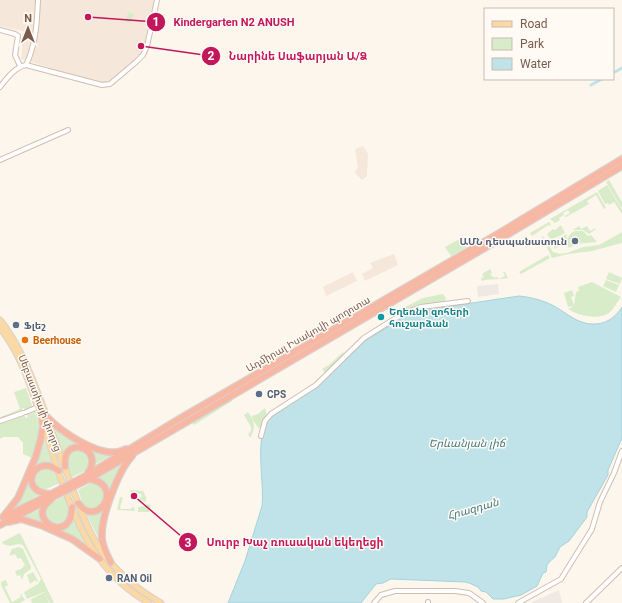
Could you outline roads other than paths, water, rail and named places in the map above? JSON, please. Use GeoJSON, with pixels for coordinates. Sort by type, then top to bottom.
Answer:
{"type":"FeatureCollection","features":[{"type":"Feature","properties":{"kind":"highway","name":"Ադմիրալ Իսակովի պողոտա"},"geometry":{"type":"LineString","coordinates":[[136,449],[622,159]]}},
{"type":"Feature","properties":{"kind":"highway","name":"Ադմիրալ Իսակովի պողոտա"},"geometry":{"type":"LineString","coordinates":[[0,525],[4,519],[88,477],[495,242],[622,166]]}},
{"type":"Feature","properties":{"kind":"highway"},"geometry":{"type":"LineString","coordinates":[[4,519],[18,498],[36,456],[44,418],[66,434],[100,450],[117,452],[136,449]]}},
{"type":"Feature","properties":{"kind":"highway"},"geometry":{"type":"LineString","coordinates":[[65,468],[65,456],[67,452],[74,448],[83,448],[90,453],[92,458],[92,467],[88,477],[100,482],[106,488],[108,494],[105,503],[99,509],[92,511],[85,510],[78,503]]}},
{"type":"Feature","properties":{"kind":"highway"},"geometry":{"type":"LineString","coordinates":[[111,563],[106,554],[102,539],[104,519],[121,471],[136,449]]}},
{"type":"Feature","properties":{"kind":"highway"},"geometry":{"type":"LineString","coordinates":[[59,471],[54,467],[45,465],[38,468],[33,474],[32,483],[36,490],[43,494],[52,495],[44,507],[43,512],[45,519],[50,525],[60,527],[68,523],[72,516],[72,507]]}},
{"type":"Feature","properties":{"kind":"highway"},"geometry":{"type":"LineString","coordinates":[[4,519],[20,520],[43,526],[72,539],[100,559]]}},
{"type":"Feature","properties":{"kind":"main road","name":"Սեբաստիայի փողոց"},"geometry":{"type":"LineString","coordinates":[[0,320],[18,348],[31,374],[59,471],[72,507],[85,536],[109,570],[125,586],[149,603]]}},
{"type":"Feature","properties":{"kind":"main road","name":"Սեբաստիայի փողոց"},"geometry":{"type":"LineString","coordinates":[[0,328],[14,350],[27,376],[38,407],[44,418],[91,533],[111,563],[133,584],[148,596],[161,603]]}},
{"type":"Feature","properties":{"kind":"street"},"geometry":{"type":"LineString","coordinates":[[26,65],[35,37],[38,0]]}},
{"type":"Feature","properties":{"kind":"street"},"geometry":{"type":"LineString","coordinates":[[0,87],[20,66],[26,65],[102,85],[110,84],[143,55],[157,0]]}},
{"type":"Feature","properties":{"kind":"street"},"geometry":{"type":"LineString","coordinates":[[0,30],[18,36],[15,55],[20,66]]}},
{"type":"Feature","properties":{"kind":"street"},"geometry":{"type":"LineString","coordinates":[[0,160],[68,130]]}},
{"type":"Feature","properties":{"kind":"street"},"geometry":{"type":"LineString","coordinates":[[261,436],[264,424],[271,414],[316,385],[364,338],[407,312],[421,307],[468,301]]}},
{"type":"Feature","properties":{"kind":"street"},"geometry":{"type":"LineString","coordinates":[[317,379],[322,379]]}},
{"type":"Feature","properties":{"kind":"street"},"geometry":{"type":"LineString","coordinates":[[0,421],[38,407]]}},
{"type":"Feature","properties":{"kind":"street"},"geometry":{"type":"LineString","coordinates":[[518,603],[561,579],[592,529],[600,502],[614,473],[622,451]]}},
{"type":"Feature","properties":{"kind":"street"},"geometry":{"type":"LineString","coordinates":[[586,603],[622,568]]}},
{"type":"Feature","properties":{"kind":"street"},"geometry":{"type":"LineString","coordinates":[[374,603],[381,595],[395,591],[431,590],[466,592],[483,603]]}},
{"type":"Feature","properties":{"kind":"water","name":"Երևանյան լիճ"},"geometry":{"type":"Polygon","coordinates":[[[519,296],[548,303],[573,318],[594,324],[607,321],[612,318],[622,307],[622,438],[608,470],[608,475],[587,512],[587,517],[569,541],[560,547],[555,557],[549,562],[546,572],[543,573],[537,586],[521,595],[504,599],[493,599],[486,592],[481,591],[478,587],[465,582],[391,579],[383,583],[376,584],[361,603],[228,603],[245,561],[262,506],[262,436],[265,426],[270,418],[318,386],[365,341],[412,312],[519,296]]]}},
{"type":"Feature","properties":{"kind":"waterway"},"geometry":{"type":"LineString","coordinates":[[614,72],[622,68]]}},
{"type":"Feature","properties":{"kind":"waterway"},"geometry":{"type":"LineString","coordinates":[[591,85],[600,80]]}},
{"type":"Feature","properties":{"kind":"place","name":"Kindergarten N2 ANUSH"},"geometry":{"type":"Point","coordinates":[88,17]}},
{"type":"Feature","properties":{"kind":"place","name":"Նարինե Սաֆարյան Ա/Ձ"},"geometry":{"type":"Point","coordinates":[141,46]}},
{"type":"Feature","properties":{"kind":"place","name":"ԱՄՆ դեսպանատուն"},"geometry":{"type":"Point","coordinates":[575,241]}},
{"type":"Feature","properties":{"kind":"place","name":"Եղեռնի զոհերի հուշարձան"},"geometry":{"type":"Point","coordinates":[381,317]}},
{"type":"Feature","properties":{"kind":"place","name":"Ֆլեշ"},"geometry":{"type":"Point","coordinates":[16,325]}},
{"type":"Feature","properties":{"kind":"place","name":"Beerhouse"},"geometry":{"type":"Point","coordinates":[25,340]}},
{"type":"Feature","properties":{"kind":"place","name":"CPS"},"geometry":{"type":"Point","coordinates":[259,394]}},
{"type":"Feature","properties":{"kind":"place","name":"Սուրբ Խաչ ռուսական եկեղեցի"},"geometry":{"type":"Point","coordinates":[134,496]}},
{"type":"Feature","properties":{"kind":"place","name":"RAN Oil"},"geometry":{"type":"Point","coordinates":[109,578]}},
{"type":"Feature","properties":{"kind":"water label","name":"Հրազդան"},"geometry":{"type":"Point","coordinates":[473,509]}}]}
